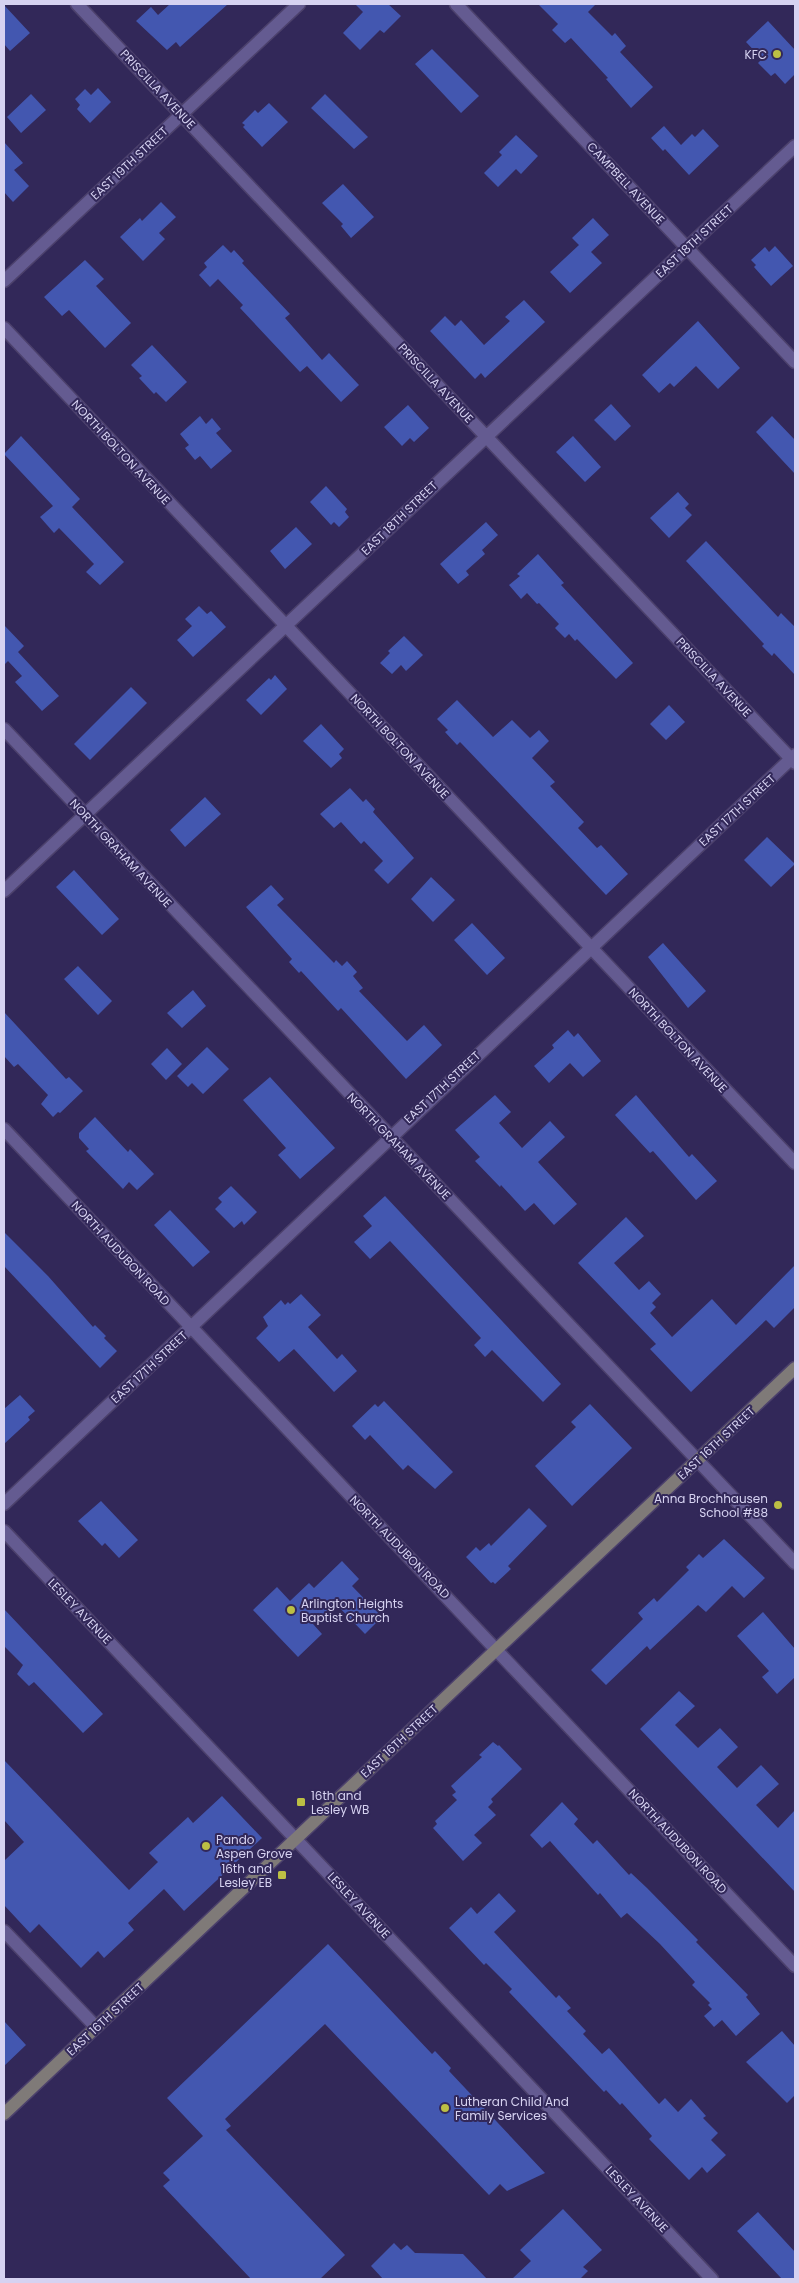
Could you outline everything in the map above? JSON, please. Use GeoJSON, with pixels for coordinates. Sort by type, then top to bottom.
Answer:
{"type":"FeatureCollection","features":[{"type":"Feature","properties":{"kind":"main road","name":"EAST 16TH STREET"},"geometry":{"type":"LineString","coordinates":[[4,2114],[795,1368]]}},
{"type":"Feature","properties":{"kind":"street","name":"PRISCILLA AVENUE"},"geometry":{"type":"LineString","coordinates":[[77,4],[794,759]]}},
{"type":"Feature","properties":{"kind":"street","name":"EAST 19TH STREET"},"geometry":{"type":"LineString","coordinates":[[4,281],[298,4]]}},
{"type":"Feature","properties":{"kind":"street","name":"CAMPBELL AVENUE"},"geometry":{"type":"LineString","coordinates":[[456,4],[795,362]]}},
{"type":"Feature","properties":{"kind":"street","name":"EAST 18TH STREET"},"geometry":{"type":"LineString","coordinates":[[4,892],[795,146]]}},
{"type":"Feature","properties":{"kind":"street","name":"NORTH BOLTON AVENUE"},"geometry":{"type":"LineString","coordinates":[[4,328],[795,1164]]}},
{"type":"Feature","properties":{"kind":"street","name":"NORTH GRAHAM AVENUE"},"geometry":{"type":"LineString","coordinates":[[4,729],[795,1564]]}},
{"type":"Feature","properties":{"kind":"street","name":"EAST 17TH STREET"},"geometry":{"type":"LineString","coordinates":[[4,1504],[390,1136],[794,759]]}},
{"type":"Feature","properties":{"kind":"street","name":"NORTH AUDUBON ROAD"},"geometry":{"type":"LineString","coordinates":[[4,1130],[498,1649],[795,1966]]}},
{"type":"Feature","properties":{"kind":"street","name":"LESLEY AVENUE"},"geometry":{"type":"LineString","coordinates":[[4,1531],[712,2279]]}},
{"type":"Feature","properties":{"kind":"street"},"geometry":{"type":"LineString","coordinates":[[4,1931],[96,2027]]}},
{"type":"Feature","properties":{"kind":"building"},"geometry":{"type":"Polygon","coordinates":[[[170,4],[228,4],[180,47],[176,42],[167,50],[136,21],[151,7],[158,15],[170,4]]]}},
{"type":"Feature","properties":{"kind":"building"},"geometry":{"type":"Polygon","coordinates":[[[355,4],[388,4],[401,16],[384,33],[380,30],[360,50],[343,33],[363,12],[355,4]]]}},
{"type":"Feature","properties":{"kind":"building"},"geometry":{"type":"Polygon","coordinates":[[[538,4],[596,4],[588,12],[612,36],[615,33],[626,46],[620,52],[653,87],[631,108],[606,79],[608,78],[571,38],[565,43],[552,30],[558,24],[538,4]]]}},
{"type":"Feature","properties":{"kind":"building"},"geometry":{"type":"Polygon","coordinates":[[[4,5],[30,33],[10,51],[4,44],[4,5]]]}},
{"type":"Feature","properties":{"kind":"building","name":"KFC"},"geometry":{"type":"Polygon","coordinates":[[[768,21],[795,50],[795,74],[785,84],[775,73],[771,76],[758,63],[762,59],[746,42],[768,21]]]}},
{"type":"Feature","properties":{"kind":"building"},"geometry":{"type":"Polygon","coordinates":[[[432,49],[479,96],[461,113],[415,64],[432,49]]]}},
{"type":"Feature","properties":{"kind":"building"},"geometry":{"type":"Polygon","coordinates":[[[98,88],[111,102],[90,123],[77,109],[80,105],[75,99],[85,89],[91,95],[98,88]]]}},
{"type":"Feature","properties":{"kind":"building"},"geometry":{"type":"Polygon","coordinates":[[[31,94],[46,110],[21,133],[7,117],[31,94]]]}},
{"type":"Feature","properties":{"kind":"building"},"geometry":{"type":"Polygon","coordinates":[[[325,94],[368,137],[354,149],[311,108],[325,94]]]}},
{"type":"Feature","properties":{"kind":"building"},"geometry":{"type":"Polygon","coordinates":[[[269,103],[288,122],[262,147],[243,127],[245,125],[242,123],[255,110],[258,113],[269,103]]]}},
{"type":"Feature","properties":{"kind":"building"},"geometry":{"type":"Polygon","coordinates":[[[664,126],[681,145],[692,134],[695,137],[703,129],[719,146],[689,175],[665,149],[663,151],[651,138],[664,126]]]}},
{"type":"Feature","properties":{"kind":"building"},"geometry":{"type":"Polygon","coordinates":[[[516,135],[538,156],[521,174],[516,169],[498,187],[484,173],[502,155],[499,152],[516,135]]]}},
{"type":"Feature","properties":{"kind":"building"},"geometry":{"type":"Polygon","coordinates":[[[4,142],[23,163],[14,170],[29,186],[13,202],[4,192],[4,142]]]}},
{"type":"Feature","properties":{"kind":"building"},"geometry":{"type":"Polygon","coordinates":[[[343,184],[374,217],[351,238],[341,226],[343,224],[322,203],[343,184]]]}},
{"type":"Feature","properties":{"kind":"building"},"geometry":{"type":"Polygon","coordinates":[[[161,202],[176,217],[159,233],[165,239],[143,261],[120,237],[140,218],[142,221],[161,202]]]}},
{"type":"Feature","properties":{"kind":"building"},"geometry":{"type":"Polygon","coordinates":[[[593,218],[609,235],[591,252],[602,263],[570,293],[550,272],[579,245],[572,238],[593,218]]]}},
{"type":"Feature","properties":{"kind":"building"},"geometry":{"type":"Polygon","coordinates":[[[223,245],[231,253],[234,250],[244,261],[242,263],[290,314],[285,318],[322,360],[329,353],[359,385],[341,402],[307,366],[300,372],[240,308],[243,305],[218,279],[210,287],[199,275],[207,267],[204,263],[223,245]]]}},
{"type":"Feature","properties":{"kind":"building"},"geometry":{"type":"Polygon","coordinates":[[[775,246],[793,266],[771,286],[754,267],[756,265],[751,260],[765,247],[769,252],[775,246]]]}},
{"type":"Feature","properties":{"kind":"building"},"geometry":{"type":"Polygon","coordinates":[[[85,260],[104,279],[96,286],[131,323],[105,348],[69,310],[62,316],[44,297],[85,260]]]}},
{"type":"Feature","properties":{"kind":"building"},"geometry":{"type":"Polygon","coordinates":[[[524,300],[545,322],[485,378],[481,373],[475,379],[430,331],[445,316],[455,326],[461,320],[484,345],[510,321],[505,317],[524,300]]]}},
{"type":"Feature","properties":{"kind":"building"},"geometry":{"type":"Polygon","coordinates":[[[698,321],[740,368],[718,389],[696,366],[674,387],[670,383],[659,393],[642,375],[698,321]]]}},
{"type":"Feature","properties":{"kind":"building"},"geometry":{"type":"Polygon","coordinates":[[[152,345],[187,382],[166,402],[156,392],[154,394],[139,378],[142,376],[131,365],[152,345]]]}},
{"type":"Feature","properties":{"kind":"building"},"geometry":{"type":"Polygon","coordinates":[[[611,404],[631,426],[615,441],[594,420],[611,404]]]}},
{"type":"Feature","properties":{"kind":"building"},"geometry":{"type":"Polygon","coordinates":[[[408,405],[429,428],[414,442],[410,438],[402,446],[384,427],[408,405]]]}},
{"type":"Feature","properties":{"kind":"building"},"geometry":{"type":"Polygon","coordinates":[[[200,416],[206,424],[212,418],[221,429],[216,433],[232,451],[211,469],[200,456],[195,460],[185,448],[189,445],[180,434],[200,416]]]}},
{"type":"Feature","properties":{"kind":"building"},"geometry":{"type":"Polygon","coordinates":[[[772,416],[795,440],[795,474],[756,432],[772,416]]]}},
{"type":"Feature","properties":{"kind":"building"},"geometry":{"type":"Polygon","coordinates":[[[21,436],[80,499],[72,507],[124,562],[100,585],[86,572],[94,564],[59,528],[54,533],[40,517],[53,506],[4,454],[21,436]]]}},
{"type":"Feature","properties":{"kind":"building"},"geometry":{"type":"Polygon","coordinates":[[[573,436],[601,467],[585,482],[556,452],[573,436]]]}},
{"type":"Feature","properties":{"kind":"building"},"geometry":{"type":"Polygon","coordinates":[[[326,486],[347,509],[345,512],[349,517],[339,527],[334,522],[331,525],[310,502],[326,486]]]}},
{"type":"Feature","properties":{"kind":"building"},"geometry":{"type":"Polygon","coordinates":[[[678,492],[689,504],[685,508],[692,515],[669,538],[650,518],[678,492]]]}},
{"type":"Feature","properties":{"kind":"building"},"geometry":{"type":"Polygon","coordinates":[[[486,522],[498,535],[482,550],[485,554],[466,571],[469,575],[458,584],[440,564],[486,522]]]}},
{"type":"Feature","properties":{"kind":"building"},"geometry":{"type":"Polygon","coordinates":[[[296,527],[312,544],[285,569],[270,551],[296,527]]]}},
{"type":"Feature","properties":{"kind":"building"},"geometry":{"type":"Polygon","coordinates":[[[706,541],[778,617],[781,613],[795,627],[795,675],[774,653],[772,656],[762,646],[764,644],[686,561],[706,541]]]}},
{"type":"Feature","properties":{"kind":"building"},"geometry":{"type":"Polygon","coordinates":[[[538,554],[564,583],[561,585],[633,663],[616,679],[577,639],[575,641],[569,634],[565,638],[555,628],[559,624],[539,603],[537,604],[527,593],[521,599],[509,585],[520,576],[517,574],[538,554]]]}},
{"type":"Feature","properties":{"kind":"building"},"geometry":{"type":"Polygon","coordinates":[[[199,606],[207,614],[211,611],[226,627],[193,657],[177,640],[192,626],[185,619],[199,606]]]}},
{"type":"Feature","properties":{"kind":"building"},"geometry":{"type":"Polygon","coordinates":[[[4,625],[24,646],[18,652],[59,696],[42,711],[15,682],[22,676],[8,661],[4,665],[4,625]]]}},
{"type":"Feature","properties":{"kind":"building"},"geometry":{"type":"Polygon","coordinates":[[[404,636],[423,655],[406,671],[401,665],[392,674],[380,663],[390,653],[388,651],[404,636]]]}},
{"type":"Feature","properties":{"kind":"building"},"geometry":{"type":"Polygon","coordinates":[[[275,675],[287,689],[261,715],[246,700],[269,678],[271,680],[275,675]]]}},
{"type":"Feature","properties":{"kind":"building"},"geometry":{"type":"Polygon","coordinates":[[[131,687],[147,703],[90,760],[74,744],[131,687]]]}},
{"type":"Feature","properties":{"kind":"building"},"geometry":{"type":"Polygon","coordinates":[[[457,700],[493,737],[512,720],[530,738],[539,730],[549,741],[532,758],[555,782],[550,786],[584,822],[578,828],[597,848],[601,845],[628,874],[606,895],[462,744],[460,742],[457,745],[445,732],[448,730],[437,719],[457,700]]]}},
{"type":"Feature","properties":{"kind":"building"},"geometry":{"type":"Polygon","coordinates":[[[669,705],[685,722],[666,740],[650,724],[669,705]]]}},
{"type":"Feature","properties":{"kind":"building"},"geometry":{"type":"Polygon","coordinates":[[[321,724],[344,749],[339,754],[342,758],[331,768],[303,741],[321,724]]]}},
{"type":"Feature","properties":{"kind":"building"},"geometry":{"type":"Polygon","coordinates":[[[350,788],[363,802],[366,799],[375,809],[373,812],[414,858],[388,884],[374,870],[383,861],[364,841],[361,844],[341,822],[334,828],[320,814],[350,788]]]}},
{"type":"Feature","properties":{"kind":"building"},"geometry":{"type":"Polygon","coordinates":[[[205,797],[221,814],[185,847],[170,830],[205,797]]]}},
{"type":"Feature","properties":{"kind":"building"},"geometry":{"type":"Polygon","coordinates":[[[767,837],[795,864],[771,887],[744,860],[767,837]]]}},
{"type":"Feature","properties":{"kind":"building"},"geometry":{"type":"Polygon","coordinates":[[[74,870],[119,919],[102,935],[56,887],[74,870]]]}},
{"type":"Feature","properties":{"kind":"building"},"geometry":{"type":"Polygon","coordinates":[[[431,877],[455,900],[433,922],[411,899],[431,877]]]}},
{"type":"Feature","properties":{"kind":"building"},"geometry":{"type":"Polygon","coordinates":[[[271,885],[284,899],[277,905],[334,963],[336,960],[342,966],[347,961],[357,972],[353,976],[363,988],[359,991],[407,1041],[424,1025],[442,1045],[406,1079],[341,1008],[338,1011],[301,971],[299,973],[289,962],[292,959],[246,907],[271,885]]]}},
{"type":"Feature","properties":{"kind":"building"},"geometry":{"type":"Polygon","coordinates":[[[472,923],[505,958],[487,975],[454,940],[472,923]]]}},
{"type":"Feature","properties":{"kind":"building"},"geometry":{"type":"Polygon","coordinates":[[[663,943],[706,991],[688,1008],[648,957],[663,943]]]}},
{"type":"Feature","properties":{"kind":"building"},"geometry":{"type":"Polygon","coordinates":[[[78,966],[112,1001],[98,1015],[64,979],[78,966]]]}},
{"type":"Feature","properties":{"kind":"building"},"geometry":{"type":"Polygon","coordinates":[[[193,990],[206,1006],[182,1028],[167,1013],[193,990]]]}},
{"type":"Feature","properties":{"kind":"building"},"geometry":{"type":"Polygon","coordinates":[[[4,1012],[66,1079],[69,1077],[83,1091],[60,1113],[58,1112],[53,1117],[41,1104],[48,1095],[18,1064],[14,1067],[4,1056],[4,1012]]]}},
{"type":"Feature","properties":{"kind":"building"},"geometry":{"type":"Polygon","coordinates":[[[568,1030],[574,1037],[578,1033],[601,1061],[583,1077],[570,1063],[549,1083],[534,1066],[554,1048],[552,1045],[568,1030]]]}},
{"type":"Feature","properties":{"kind":"building"},"geometry":{"type":"Polygon","coordinates":[[[207,1047],[229,1069],[203,1094],[192,1083],[188,1087],[177,1076],[207,1047]]]}},
{"type":"Feature","properties":{"kind":"building"},"geometry":{"type":"Polygon","coordinates":[[[167,1048],[182,1064],[166,1080],[151,1064],[167,1048]]]}},
{"type":"Feature","properties":{"kind":"building"},"geometry":{"type":"Polygon","coordinates":[[[270,1077],[335,1148],[300,1179],[278,1155],[286,1148],[243,1100],[270,1077]]]}},
{"type":"Feature","properties":{"kind":"building"},"geometry":{"type":"Polygon","coordinates":[[[495,1095],[511,1112],[499,1123],[522,1148],[550,1121],[565,1137],[538,1162],[577,1204],[554,1225],[534,1203],[525,1211],[475,1161],[480,1157],[455,1130],[495,1095]]]}},
{"type":"Feature","properties":{"kind":"building"},"geometry":{"type":"Polygon","coordinates":[[[636,1095],[689,1157],[692,1154],[717,1181],[696,1200],[653,1151],[650,1153],[615,1115],[636,1095]]]}},
{"type":"Feature","properties":{"kind":"building"},"geometry":{"type":"Polygon","coordinates":[[[95,1117],[128,1152],[130,1149],[154,1174],[137,1190],[129,1182],[123,1189],[86,1151],[89,1149],[79,1138],[79,1133],[95,1117]]]}},
{"type":"Feature","properties":{"kind":"building"},"geometry":{"type":"Polygon","coordinates":[[[231,1186],[257,1212],[244,1225],[242,1221],[234,1228],[215,1209],[222,1202],[218,1198],[231,1186]]]}},
{"type":"Feature","properties":{"kind":"building"},"geometry":{"type":"Polygon","coordinates":[[[385,1196],[561,1384],[543,1402],[492,1350],[485,1357],[474,1345],[481,1338],[390,1241],[370,1259],[354,1242],[372,1226],[363,1216],[385,1196]]]}},
{"type":"Feature","properties":{"kind":"building"},"geometry":{"type":"Polygon","coordinates":[[[170,1210],[210,1252],[193,1267],[154,1225],[170,1210]]]}},
{"type":"Feature","properties":{"kind":"building"},"geometry":{"type":"Polygon","coordinates":[[[626,1217],[644,1236],[614,1263],[639,1290],[649,1281],[661,1294],[652,1303],[656,1307],[650,1313],[672,1337],[712,1299],[736,1325],[795,1265],[795,1307],[774,1328],[766,1320],[691,1392],[650,1349],[656,1344],[578,1263],[626,1217]]]}},
{"type":"Feature","properties":{"kind":"building"},"geometry":{"type":"Polygon","coordinates":[[[4,1232],[48,1276],[93,1327],[95,1325],[106,1336],[104,1338],[117,1351],[100,1368],[4,1266],[4,1232]]]}},
{"type":"Feature","properties":{"kind":"building"},"geometry":{"type":"Polygon","coordinates":[[[301,1294],[321,1315],[308,1327],[337,1359],[342,1354],[357,1371],[334,1392],[294,1349],[279,1362],[256,1338],[268,1326],[263,1317],[281,1300],[285,1305],[288,1302],[290,1304],[301,1294]]]}},
{"type":"Feature","properties":{"kind":"building"},"geometry":{"type":"Polygon","coordinates":[[[20,1395],[35,1411],[28,1417],[30,1420],[4,1444],[4,1409],[20,1395]]]}},
{"type":"Feature","properties":{"kind":"building"},"geometry":{"type":"Polygon","coordinates":[[[384,1401],[453,1472],[435,1489],[408,1465],[403,1470],[370,1435],[365,1440],[352,1426],[375,1404],[378,1407],[384,1401]]]}},
{"type":"Feature","properties":{"kind":"building"},"geometry":{"type":"Polygon","coordinates":[[[590,1404],[632,1448],[572,1506],[535,1466],[576,1427],[571,1422],[590,1404]]]}},
{"type":"Feature","properties":{"kind":"building"},"geometry":{"type":"Polygon","coordinates":[[[101,1501],[138,1540],[119,1558],[105,1543],[102,1546],[78,1521],[101,1501]]]}},
{"type":"Feature","properties":{"kind":"building"},"geometry":{"type":"Polygon","coordinates":[[[529,1508],[547,1526],[508,1566],[511,1569],[495,1584],[491,1583],[466,1557],[476,1547],[480,1551],[489,1543],[491,1546],[529,1508]]]}},
{"type":"Feature","properties":{"kind":"building"},"geometry":{"type":"Polygon","coordinates":[[[724,1539],[765,1578],[744,1598],[732,1586],[706,1612],[698,1605],[650,1650],[647,1646],[606,1685],[591,1670],[643,1619],[638,1613],[654,1598],[657,1602],[689,1570],[686,1567],[699,1554],[703,1558],[724,1539]]]}},
{"type":"Feature","properties":{"kind":"building","name":"Arlington Heights Baptist Church"},"geometry":{"type":"Polygon","coordinates":[[[342,1561],[359,1579],[352,1586],[382,1617],[365,1634],[335,1603],[313,1624],[322,1634],[298,1657],[253,1610],[277,1587],[290,1601],[309,1583],[314,1588],[342,1561]]]}},
{"type":"Feature","properties":{"kind":"building"},"geometry":{"type":"Polygon","coordinates":[[[4,1609],[103,1714],[83,1733],[34,1682],[29,1686],[17,1674],[23,1665],[4,1646],[4,1609]]]}},
{"type":"Feature","properties":{"kind":"building"},"geometry":{"type":"Polygon","coordinates":[[[763,1612],[795,1649],[795,1677],[777,1694],[762,1677],[769,1671],[737,1636],[763,1612]]]}},
{"type":"Feature","properties":{"kind":"building"},"geometry":{"type":"Polygon","coordinates":[[[679,1691],[695,1706],[675,1725],[698,1748],[720,1728],[738,1747],[717,1767],[737,1788],[761,1765],[779,1784],[756,1805],[778,1828],[795,1810],[795,1892],[640,1729],[679,1691]]]}},
{"type":"Feature","properties":{"kind":"building"},"geometry":{"type":"Polygon","coordinates":[[[493,1742],[499,1745],[522,1769],[491,1799],[493,1802],[488,1807],[496,1815],[474,1835],[482,1843],[463,1861],[433,1828],[437,1824],[435,1821],[457,1800],[452,1795],[456,1792],[451,1786],[482,1757],[479,1755],[493,1742]]]}},
{"type":"Feature","properties":{"kind":"building"},"geometry":{"type":"Polygon","coordinates":[[[4,1760],[129,1890],[158,1862],[149,1853],[188,1817],[193,1823],[222,1796],[262,1838],[184,1911],[164,1889],[128,1923],[134,1930],[104,1958],[98,1951],[81,1968],[39,1924],[30,1933],[4,1905],[4,1861],[24,1842],[4,1820],[4,1760]]]}},
{"type":"Feature","properties":{"kind":"building"},"geometry":{"type":"Polygon","coordinates":[[[562,1802],[578,1819],[574,1824],[593,1844],[597,1840],[629,1875],[631,1873],[647,1888],[748,1995],[746,1997],[760,2014],[736,2036],[722,2020],[714,2027],[704,2016],[712,2009],[708,2005],[710,2003],[692,1985],[695,1982],[660,1944],[627,1913],[621,1918],[600,1893],[598,1895],[550,1841],[542,1848],[530,1835],[562,1802]]]}},
{"type":"Feature","properties":{"kind":"building"},"geometry":{"type":"Polygon","coordinates":[[[499,1893],[516,1911],[494,1932],[556,1998],[559,1995],[571,2008],[567,2011],[586,2031],[583,2034],[602,2054],[609,2048],[659,2104],[665,2098],[678,2112],[691,2099],[706,2116],[703,2118],[718,2133],[711,2140],[726,2155],[707,2173],[702,2167],[689,2180],[649,2139],[652,2136],[622,2103],[620,2105],[606,2090],[604,2092],[509,1992],[512,1989],[486,1963],[484,1965],[449,1928],[471,1907],[477,1914],[499,1893]]]}},
{"type":"Feature","properties":{"kind":"building","name":"Lutheran Child And Family Services"},"geometry":{"type":"Polygon","coordinates":[[[328,1944],[432,2054],[435,2051],[451,2068],[449,2071],[545,2173],[507,2191],[500,2184],[489,2195],[325,2024],[225,2119],[231,2126],[226,2130],[345,2255],[320,2279],[251,2279],[163,2186],[170,2180],[163,2173],[203,2136],[167,2098],[328,1944]]]}},
{"type":"Feature","properties":{"kind":"building"},"geometry":{"type":"Polygon","coordinates":[[[4,2021],[26,2045],[4,2066],[4,2021]]]}},
{"type":"Feature","properties":{"kind":"building"},"geometry":{"type":"Polygon","coordinates":[[[782,2031],[795,2046],[795,2095],[787,2103],[746,2062],[782,2031]]]}},
{"type":"Feature","properties":{"kind":"building"},"geometry":{"type":"Polygon","coordinates":[[[563,2209],[602,2250],[583,2267],[588,2271],[580,2279],[512,2279],[531,2261],[520,2250],[563,2209]]]}},
{"type":"Feature","properties":{"kind":"building"},"geometry":{"type":"Polygon","coordinates":[[[758,2212],[795,2252],[795,2279],[782,2279],[737,2231],[758,2212]]]}},
{"type":"Feature","properties":{"kind":"building"},"geometry":{"type":"Polygon","coordinates":[[[394,2243],[401,2250],[407,2245],[415,2253],[463,2254],[487,2279],[383,2279],[371,2266],[394,2243]]]}},
{"type":"Feature","properties":{"kind":"place","name":"KFC"},"geometry":{"type":"Point","coordinates":[777,54]}},
{"type":"Feature","properties":{"kind":"place","name":"Anna Brochhausen School #88"},"geometry":{"type":"Point","coordinates":[778,1505]}},
{"type":"Feature","properties":{"kind":"place","name":"Arlington Heights Baptist Church"},"geometry":{"type":"Point","coordinates":[291,1610]}},
{"type":"Feature","properties":{"kind":"place","name":"16th and Lesley WB"},"geometry":{"type":"Point","coordinates":[301,1802]}},
{"type":"Feature","properties":{"kind":"place","name":"Pando Aspen Grove"},"geometry":{"type":"Point","coordinates":[206,1846]}},
{"type":"Feature","properties":{"kind":"place","name":"16th and Lesley EB"},"geometry":{"type":"Point","coordinates":[282,1875]}},
{"type":"Feature","properties":{"kind":"place","name":"Lutheran Child And Family Services"},"geometry":{"type":"Point","coordinates":[445,2108]}}]}
